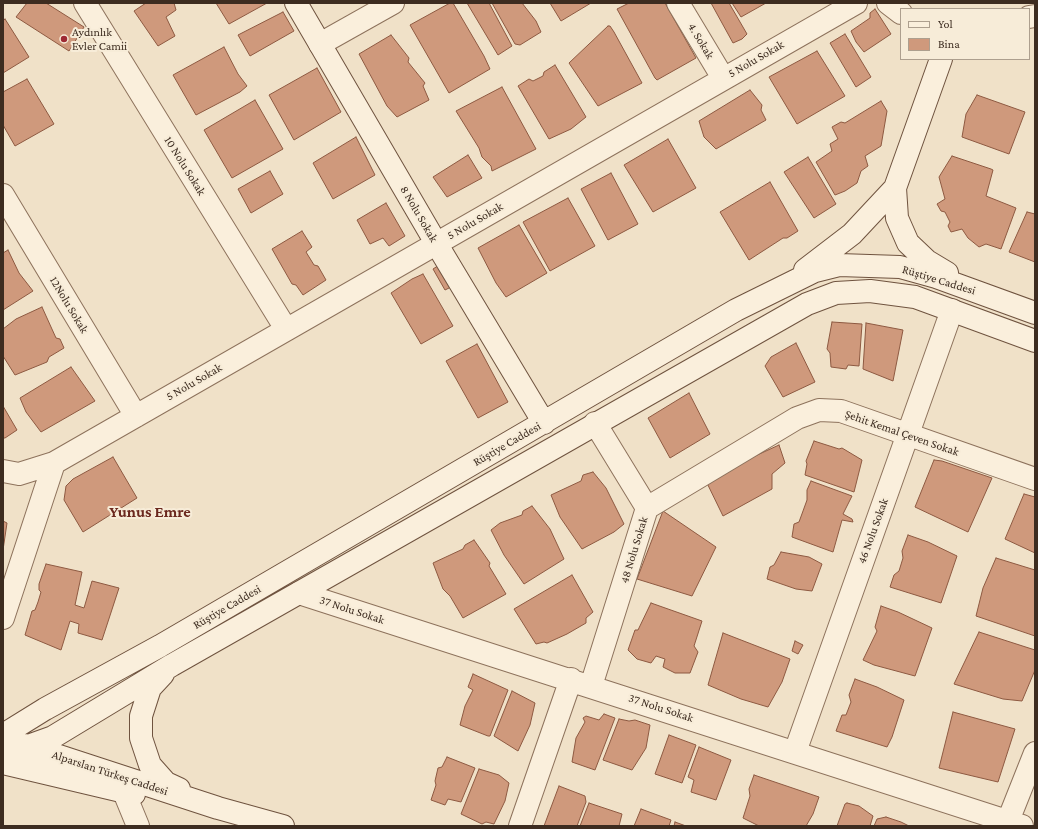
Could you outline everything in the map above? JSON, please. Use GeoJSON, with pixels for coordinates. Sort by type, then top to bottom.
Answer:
{"type":"FeatureCollection","features":[{"type":"Feature","properties":{"kind":"street","name":"10 Nolu Sokak"},"geometry":{"type":"LineString","coordinates":[[84,3],[286,329]]}},
{"type":"Feature","properties":{"kind":"street","name":"8 Nolu Sokak"},"geometry":{"type":"LineString","coordinates":[[296,3],[436,243],[544,423]]}},
{"type":"Feature","properties":{"kind":"street"},"geometry":{"type":"LineString","coordinates":[[320,44],[393,3]]}},
{"type":"Feature","properties":{"kind":"street","name":"4. Sokak"},"geometry":{"type":"LineString","coordinates":[[678,3],[723,78]]}},
{"type":"Feature","properties":{"kind":"street","name":"5 Nolu Sokak"},"geometry":{"type":"LineString","coordinates":[[3,471],[19,474],[54,463],[856,3]]}},
{"type":"Feature","properties":{"kind":"street"},"geometry":{"type":"LineString","coordinates":[[888,3],[900,12]]}},
{"type":"Feature","properties":{"kind":"street"},"geometry":{"type":"LineString","coordinates":[[941,60],[895,188],[897,218],[908,243],[927,261],[973,290]]}},
{"type":"Feature","properties":{"kind":"street"},"geometry":{"type":"LineString","coordinates":[[780,288],[852,234],[895,188]]}},
{"type":"Feature","properties":{"kind":"street","name":"12Nolu Sokak"},"geometry":{"type":"LineString","coordinates":[[3,195],[136,416]]}},
{"type":"Feature","properties":{"kind":"street","name":"Rüştiye Caddesi"},"geometry":{"type":"LineString","coordinates":[[3,736],[544,423],[736,310],[815,271],[839,265],[900,267],[936,277],[1035,313]]}},
{"type":"Feature","properties":{"kind":"street","name":"Rüştiye Caddesi"},"geometry":{"type":"LineString","coordinates":[[3,755],[53,737],[172,665],[807,304],[836,293],[870,292],[915,297],[1035,341]]}},
{"type":"Feature","properties":{"kind":"street","name":"46 Nolu Sokak"},"geometry":{"type":"LineString","coordinates":[[795,752],[952,310]]}},
{"type":"Feature","properties":{"kind":"street","name":"Şehit Kemal Çeven Sokak"},"geometry":{"type":"LineString","coordinates":[[647,508],[797,418],[819,410],[841,411],[1035,479]]}},
{"type":"Feature","properties":{"kind":"street","name":"48 Nolu Sokak"},"geometry":{"type":"LineString","coordinates":[[591,686],[647,508],[595,424]]}},
{"type":"Feature","properties":{"kind":"street"},"geometry":{"type":"LineString","coordinates":[[3,618],[54,463]]}},
{"type":"Feature","properties":{"kind":"street","name":"37 Nolu Sokak"},"geometry":{"type":"LineString","coordinates":[[299,593],[571,679],[1015,824]]}},
{"type":"Feature","properties":{"kind":"street"},"geometry":{"type":"LineString","coordinates":[[172,665],[150,688],[141,716],[141,738],[150,765],[166,783],[218,808]]}},
{"type":"Feature","properties":{"kind":"street"},"geometry":{"type":"LineString","coordinates":[[520,826],[571,679]]}},
{"type":"Feature","properties":{"kind":"street","name":"Alparslan Türkeş Caddesi"},"geometry":{"type":"LineString","coordinates":[[3,736],[29,746],[218,808],[283,826]]}},
{"type":"Feature","properties":{"kind":"street"},"geometry":{"type":"LineString","coordinates":[[1015,824],[1035,753]]}},
{"type":"Feature","properties":{"kind":"street","name":"Alparslan Türkeş Caddesi"},"geometry":{"type":"LineString","coordinates":[[3,763],[124,792],[218,808]]}},
{"type":"Feature","properties":{"kind":"street"},"geometry":{"type":"LineString","coordinates":[[124,792],[138,826]]}},
{"type":"Feature","properties":{"kind":"building","name":"Aydınlık Evler Camii"},"geometry":{"type":"Polygon","coordinates":[[[27,3],[46,3],[84,27],[69,51],[16,17],[27,3]]]}},
{"type":"Feature","properties":{"kind":"building"},"geometry":{"type":"Polygon","coordinates":[[[146,3],[174,3],[176,10],[166,17],[175,36],[158,46],[134,11],[146,3]]]}},
{"type":"Feature","properties":{"kind":"building"},"geometry":{"type":"Polygon","coordinates":[[[216,3],[267,3],[229,24],[216,3]]]}},
{"type":"Feature","properties":{"kind":"building"},"geometry":{"type":"Polygon","coordinates":[[[450,3],[453,3],[490,69],[449,93],[410,25],[450,3]]]}},
{"type":"Feature","properties":{"kind":"building"},"geometry":{"type":"Polygon","coordinates":[[[467,3],[489,3],[512,46],[498,55],[467,3]]]}},
{"type":"Feature","properties":{"kind":"building"},"geometry":{"type":"Polygon","coordinates":[[[492,3],[522,3],[536,21],[541,32],[520,45],[515,44],[492,3]]]}},
{"type":"Feature","properties":{"kind":"building"},"geometry":{"type":"Polygon","coordinates":[[[550,3],[591,3],[561,21],[550,3]]]}},
{"type":"Feature","properties":{"kind":"building"},"geometry":{"type":"Polygon","coordinates":[[[629,3],[665,3],[696,58],[657,80],[617,9],[629,3]]]}},
{"type":"Feature","properties":{"kind":"building"},"geometry":{"type":"Polygon","coordinates":[[[711,3],[729,3],[747,34],[742,39],[733,43],[711,3]]]}},
{"type":"Feature","properties":{"kind":"building"},"geometry":{"type":"Polygon","coordinates":[[[732,3],[766,3],[741,17],[732,3]]]}},
{"type":"Feature","properties":{"kind":"building"},"geometry":{"type":"Polygon","coordinates":[[[875,9],[891,34],[864,52],[856,42],[851,31],[870,18],[870,13],[875,9]]]}},
{"type":"Feature","properties":{"kind":"building"},"geometry":{"type":"Polygon","coordinates":[[[283,12],[294,31],[250,56],[238,35],[283,12]]]}},
{"type":"Feature","properties":{"kind":"building"},"geometry":{"type":"Polygon","coordinates":[[[5,19],[29,57],[3,73],[3,21],[5,19]]]}},
{"type":"Feature","properties":{"kind":"building"},"geometry":{"type":"Polygon","coordinates":[[[608,26],[610,26],[614,32],[642,83],[598,106],[569,63],[608,26]]]}},
{"type":"Feature","properties":{"kind":"building"},"geometry":{"type":"Polygon","coordinates":[[[845,34],[871,77],[856,87],[830,43],[845,34]]]}},
{"type":"Feature","properties":{"kind":"building"},"geometry":{"type":"Polygon","coordinates":[[[391,35],[409,58],[408,62],[425,83],[423,86],[429,100],[397,117],[387,106],[359,54],[391,35]]]}},
{"type":"Feature","properties":{"kind":"building"},"geometry":{"type":"Polygon","coordinates":[[[224,47],[238,74],[247,86],[240,92],[196,115],[173,75],[224,47]]]}},
{"type":"Feature","properties":{"kind":"building"},"geometry":{"type":"Polygon","coordinates":[[[817,51],[845,96],[797,124],[769,77],[817,51]]]}},
{"type":"Feature","properties":{"kind":"building"},"geometry":{"type":"Polygon","coordinates":[[[555,65],[586,117],[571,129],[549,139],[518,86],[529,79],[533,81],[543,76],[544,72],[555,65]]]}},
{"type":"Feature","properties":{"kind":"building"},"geometry":{"type":"Polygon","coordinates":[[[317,68],[341,112],[294,140],[269,95],[317,68]]]}},
{"type":"Feature","properties":{"kind":"building"},"geometry":{"type":"Polygon","coordinates":[[[27,79],[54,124],[15,146],[3,125],[3,92],[27,79]]]}},
{"type":"Feature","properties":{"kind":"building"},"geometry":{"type":"Polygon","coordinates":[[[502,87],[536,149],[492,171],[491,166],[482,157],[479,148],[456,111],[502,87]]]}},
{"type":"Feature","properties":{"kind":"building"},"geometry":{"type":"Polygon","coordinates":[[[750,90],[762,105],[761,110],[766,120],[716,149],[704,137],[699,121],[750,90]]]}},
{"type":"Feature","properties":{"kind":"building"},"geometry":{"type":"Polygon","coordinates":[[[977,95],[1025,112],[1009,154],[962,137],[966,114],[977,95]]]}},
{"type":"Feature","properties":{"kind":"building"},"geometry":{"type":"Polygon","coordinates":[[[255,100],[283,149],[232,178],[204,130],[255,100]]]}},
{"type":"Feature","properties":{"kind":"building"},"geometry":{"type":"Polygon","coordinates":[[[881,101],[887,111],[881,146],[865,156],[868,166],[861,171],[857,183],[845,191],[835,195],[816,162],[832,151],[830,144],[838,139],[832,127],[841,122],[845,123],[881,101]]]}},
{"type":"Feature","properties":{"kind":"building"},"geometry":{"type":"Polygon","coordinates":[[[356,137],[375,175],[333,199],[313,163],[356,137]]]}},
{"type":"Feature","properties":{"kind":"building"},"geometry":{"type":"Polygon","coordinates":[[[668,139],[696,188],[653,212],[624,165],[668,139]]]}},
{"type":"Feature","properties":{"kind":"building"},"geometry":{"type":"Polygon","coordinates":[[[468,155],[482,178],[447,197],[433,177],[468,155]]]}},
{"type":"Feature","properties":{"kind":"building"},"geometry":{"type":"Polygon","coordinates":[[[952,156],[993,170],[986,196],[1016,208],[1001,249],[986,244],[979,247],[968,238],[962,229],[951,232],[948,226],[950,222],[945,212],[941,211],[937,204],[945,199],[939,177],[952,156]]]}},
{"type":"Feature","properties":{"kind":"building"},"geometry":{"type":"Polygon","coordinates":[[[808,157],[836,204],[814,218],[784,172],[808,157]]]}},
{"type":"Feature","properties":{"kind":"building"},"geometry":{"type":"Polygon","coordinates":[[[270,171],[283,194],[251,213],[238,189],[270,171]]]}},
{"type":"Feature","properties":{"kind":"building"},"geometry":{"type":"Polygon","coordinates":[[[611,173],[638,224],[608,240],[581,189],[611,173]]]}},
{"type":"Feature","properties":{"kind":"building"},"geometry":{"type":"Polygon","coordinates":[[[770,182],[798,231],[787,238],[783,238],[749,260],[720,212],[770,182]]]}},
{"type":"Feature","properties":{"kind":"building"},"geometry":{"type":"Polygon","coordinates":[[[568,198],[595,246],[550,271],[523,222],[568,198]]]}},
{"type":"Feature","properties":{"kind":"building"},"geometry":{"type":"Polygon","coordinates":[[[386,203],[405,236],[389,246],[383,238],[370,244],[357,220],[386,203]]]}},
{"type":"Feature","properties":{"kind":"building"},"geometry":{"type":"Polygon","coordinates":[[[1027,212],[1035,214],[1035,262],[1009,252],[1027,212]]]}},
{"type":"Feature","properties":{"kind":"building"},"geometry":{"type":"Polygon","coordinates":[[[519,225],[547,273],[506,297],[496,283],[478,248],[519,225]]]}},
{"type":"Feature","properties":{"kind":"building"},"geometry":{"type":"Polygon","coordinates":[[[302,231],[312,247],[306,252],[314,265],[318,266],[326,280],[303,295],[296,285],[292,284],[272,249],[302,231]]]}},
{"type":"Feature","properties":{"kind":"building"},"geometry":{"type":"Polygon","coordinates":[[[8,250],[19,273],[33,291],[3,310],[3,253],[8,250]]]}},
{"type":"Feature","properties":{"kind":"building"},"geometry":{"type":"Polygon","coordinates":[[[444,262],[457,284],[445,290],[433,269],[444,262]]]}},
{"type":"Feature","properties":{"kind":"building"},"geometry":{"type":"Polygon","coordinates":[[[423,274],[453,326],[421,344],[391,293],[412,279],[423,274]]]}},
{"type":"Feature","properties":{"kind":"building"},"geometry":{"type":"Polygon","coordinates":[[[42,307],[56,338],[60,339],[64,348],[49,357],[47,362],[15,375],[3,356],[3,329],[16,319],[42,307]]]}},
{"type":"Feature","properties":{"kind":"building"},"geometry":{"type":"Polygon","coordinates":[[[832,322],[862,324],[859,366],[848,365],[846,369],[831,367],[830,353],[827,349],[832,322]]]}},
{"type":"Feature","properties":{"kind":"building"},"geometry":{"type":"Polygon","coordinates":[[[866,323],[903,330],[893,381],[863,369],[866,323]]]}},
{"type":"Feature","properties":{"kind":"building"},"geometry":{"type":"Polygon","coordinates":[[[796,343],[815,382],[783,397],[765,366],[771,357],[796,343]]]}},
{"type":"Feature","properties":{"kind":"building"},"geometry":{"type":"Polygon","coordinates":[[[477,344],[508,402],[478,418],[446,361],[477,344]]]}},
{"type":"Feature","properties":{"kind":"building"},"geometry":{"type":"Polygon","coordinates":[[[71,367],[95,401],[41,432],[26,412],[20,398],[71,367]]]}},
{"type":"Feature","properties":{"kind":"building"},"geometry":{"type":"Polygon","coordinates":[[[689,393],[710,434],[670,458],[648,418],[689,393]]]}},
{"type":"Feature","properties":{"kind":"building"},"geometry":{"type":"Polygon","coordinates":[[[3,406],[17,430],[5,438],[3,438],[3,406]]]}},
{"type":"Feature","properties":{"kind":"building"},"geometry":{"type":"Polygon","coordinates":[[[814,441],[839,449],[842,448],[862,460],[854,492],[805,475],[807,464],[806,461],[814,441]]]}},
{"type":"Feature","properties":{"kind":"building"},"geometry":{"type":"Polygon","coordinates":[[[779,445],[785,463],[772,474],[772,489],[723,516],[705,479],[779,445]]]}},
{"type":"Feature","properties":{"kind":"building"},"geometry":{"type":"Polygon","coordinates":[[[113,457],[137,498],[83,532],[64,500],[66,486],[73,479],[113,457]]]}},
{"type":"Feature","properties":{"kind":"building"},"geometry":{"type":"Polygon","coordinates":[[[934,460],[942,461],[992,478],[968,532],[915,507],[934,460]]]}},
{"type":"Feature","properties":{"kind":"building"},"geometry":{"type":"Polygon","coordinates":[[[593,472],[606,488],[624,524],[614,532],[582,549],[560,517],[551,495],[581,481],[583,475],[593,472]]]}},
{"type":"Feature","properties":{"kind":"building"},"geometry":{"type":"Polygon","coordinates":[[[811,481],[852,496],[843,514],[852,519],[853,522],[842,520],[833,552],[792,537],[794,524],[799,522],[807,500],[807,490],[811,481]]]}},
{"type":"Feature","properties":{"kind":"building"},"geometry":{"type":"Polygon","coordinates":[[[1024,494],[1035,497],[1035,553],[1005,539],[1024,494]]]}},
{"type":"Feature","properties":{"kind":"building"},"geometry":{"type":"Polygon","coordinates":[[[532,506],[550,529],[564,559],[524,584],[504,555],[491,530],[500,523],[522,515],[523,511],[532,506]]]}},
{"type":"Feature","properties":{"kind":"building"},"geometry":{"type":"Polygon","coordinates":[[[663,511],[716,547],[692,596],[637,579],[663,511]]]}},
{"type":"Feature","properties":{"kind":"building"},"geometry":{"type":"Polygon","coordinates":[[[3,521],[7,523],[3,550],[3,521]]]}},
{"type":"Feature","properties":{"kind":"building"},"geometry":{"type":"Polygon","coordinates":[[[908,535],[928,542],[957,556],[941,603],[890,587],[894,575],[899,571],[903,558],[902,551],[908,535]]]}},
{"type":"Feature","properties":{"kind":"building"},"geometry":{"type":"Polygon","coordinates":[[[474,540],[490,563],[489,566],[506,594],[463,618],[450,596],[443,589],[433,563],[463,549],[465,545],[474,540]]]}},
{"type":"Feature","properties":{"kind":"building"},"geometry":{"type":"Polygon","coordinates":[[[781,552],[809,557],[822,564],[812,591],[796,589],[767,579],[770,567],[774,565],[781,552]]]}},
{"type":"Feature","properties":{"kind":"building"},"geometry":{"type":"Polygon","coordinates":[[[996,558],[1035,570],[1035,636],[976,616],[983,588],[996,558]]]}},
{"type":"Feature","properties":{"kind":"building"},"geometry":{"type":"Polygon","coordinates":[[[46,564],[82,572],[75,605],[84,608],[92,581],[119,588],[102,640],[78,633],[79,624],[70,621],[61,650],[25,635],[32,611],[35,610],[41,592],[39,590],[39,584],[46,564]]]}},
{"type":"Feature","properties":{"kind":"building"},"geometry":{"type":"Polygon","coordinates":[[[572,575],[593,612],[586,618],[586,623],[567,634],[547,643],[544,642],[536,644],[514,609],[572,575]]]}},
{"type":"Feature","properties":{"kind":"building"},"geometry":{"type":"Polygon","coordinates":[[[651,603],[702,621],[694,646],[698,652],[690,673],[675,673],[663,667],[665,659],[656,656],[651,663],[637,659],[628,650],[635,630],[638,630],[651,603]]]}},
{"type":"Feature","properties":{"kind":"building"},"geometry":{"type":"Polygon","coordinates":[[[881,606],[898,612],[932,628],[915,676],[874,665],[863,660],[877,631],[875,627],[881,606]]]}},
{"type":"Feature","properties":{"kind":"building"},"geometry":{"type":"Polygon","coordinates":[[[979,632],[1035,650],[1035,670],[1022,701],[1003,699],[954,684],[979,632]]]}},
{"type":"Feature","properties":{"kind":"building"},"geometry":{"type":"Polygon","coordinates":[[[723,633],[790,659],[782,682],[768,707],[741,699],[708,685],[723,633]]]}},
{"type":"Feature","properties":{"kind":"building"},"geometry":{"type":"Polygon","coordinates":[[[795,641],[803,645],[798,654],[792,651],[795,641]]]}},
{"type":"Feature","properties":{"kind":"building"},"geometry":{"type":"Polygon","coordinates":[[[473,674],[508,690],[490,736],[460,725],[465,706],[473,690],[468,687],[473,674]]]}},
{"type":"Feature","properties":{"kind":"building"},"geometry":{"type":"Polygon","coordinates":[[[855,679],[877,687],[904,700],[892,737],[887,747],[836,731],[842,715],[846,715],[851,702],[849,695],[855,679]]]}},
{"type":"Feature","properties":{"kind":"building"},"geometry":{"type":"Polygon","coordinates":[[[512,691],[535,703],[530,725],[518,751],[494,736],[512,691]]]}},
{"type":"Feature","properties":{"kind":"building"},"geometry":{"type":"Polygon","coordinates":[[[953,712],[1015,729],[998,782],[939,768],[953,712]]]}},
{"type":"Feature","properties":{"kind":"building"},"geometry":{"type":"Polygon","coordinates":[[[604,714],[615,718],[595,770],[572,762],[576,738],[585,722],[583,718],[586,716],[599,720],[604,714]]]}},
{"type":"Feature","properties":{"kind":"building"},"geometry":{"type":"Polygon","coordinates":[[[619,719],[629,721],[635,720],[650,725],[646,748],[632,770],[603,760],[619,719]]]}},
{"type":"Feature","properties":{"kind":"building"},"geometry":{"type":"Polygon","coordinates":[[[669,735],[696,745],[682,783],[655,774],[669,735]]]}},
{"type":"Feature","properties":{"kind":"building"},"geometry":{"type":"Polygon","coordinates":[[[699,747],[731,760],[716,800],[691,792],[694,780],[688,777],[699,747]]]}},
{"type":"Feature","properties":{"kind":"building"},"geometry":{"type":"Polygon","coordinates":[[[447,757],[475,768],[461,802],[448,799],[445,805],[431,800],[436,785],[435,781],[438,768],[442,767],[447,757]]]}},
{"type":"Feature","properties":{"kind":"building"},"geometry":{"type":"Polygon","coordinates":[[[479,769],[499,775],[509,783],[505,801],[494,824],[486,822],[482,824],[461,814],[479,769]]]}},
{"type":"Feature","properties":{"kind":"building"},"geometry":{"type":"Polygon","coordinates":[[[754,775],[819,797],[813,814],[806,826],[759,826],[743,818],[750,796],[749,789],[754,775]]]}},
{"type":"Feature","properties":{"kind":"building"},"geometry":{"type":"Polygon","coordinates":[[[559,786],[585,796],[586,802],[577,826],[544,826],[559,786]]]}},
{"type":"Feature","properties":{"kind":"building"},"geometry":{"type":"Polygon","coordinates":[[[589,803],[622,814],[619,826],[580,826],[589,803]]]}},
{"type":"Feature","properties":{"kind":"building"},"geometry":{"type":"Polygon","coordinates":[[[847,803],[859,806],[873,816],[870,826],[837,826],[845,804],[847,803]]]}},
{"type":"Feature","properties":{"kind":"building"},"geometry":{"type":"Polygon","coordinates":[[[641,809],[671,820],[669,826],[634,826],[641,809]]]}},
{"type":"Feature","properties":{"kind":"building"},"geometry":{"type":"Polygon","coordinates":[[[886,817],[909,826],[874,826],[877,819],[886,817]]]}},
{"type":"Feature","properties":{"kind":"building"},"geometry":{"type":"Polygon","coordinates":[[[675,822],[686,826],[674,826],[675,822]]]}},
{"type":"Feature","properties":{"kind":"place","name":"Aydınlık Evler Camii"},"geometry":{"type":"Point","coordinates":[64,39]}},
{"type":"Feature","properties":{"kind":"district","name":"Yunus Emre"},"geometry":{"type":"Point","coordinates":[150,512]}}]}
